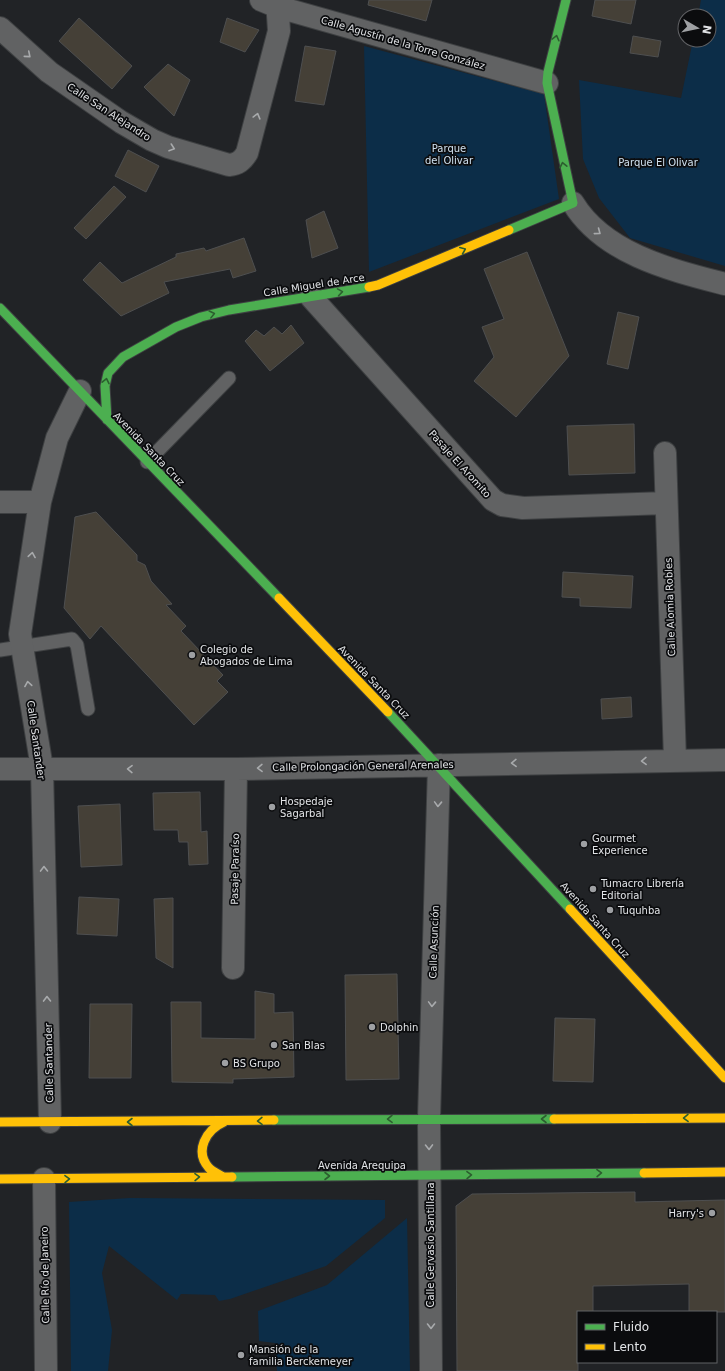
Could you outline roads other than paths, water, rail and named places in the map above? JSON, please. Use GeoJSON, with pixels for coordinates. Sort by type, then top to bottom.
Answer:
{"type":"FeatureCollection","features":[{"type":"Feature","properties":{"kind":"main road"},"geometry":{"type":"LineString","coordinates":[[566,0],[548,72],[547,83],[573,203]]}},
{"type":"Feature","properties":{"kind":"main road","name":"Calle Miguel de Arce"},"geometry":{"type":"LineString","coordinates":[[106,420],[105,386],[108,373],[122,357],[176,327],[201,317],[228,310],[363,288],[392,280],[573,203]]}},
{"type":"Feature","properties":{"kind":"main road","name":"Avenida Santa Cruz"},"geometry":{"type":"LineString","coordinates":[[0,308],[439,765],[725,1078]]}},
{"type":"Feature","properties":{"kind":"main road"},"geometry":{"type":"LineString","coordinates":[[0,1122],[224,1122],[429,1119],[725,1118]]}},
{"type":"Feature","properties":{"kind":"main road"},"geometry":{"type":"LineString","coordinates":[[223,1177],[210,1169],[203,1156],[202,1146],[205,1137],[211,1129],[224,1122]]}},
{"type":"Feature","properties":{"kind":"main road","name":"Avenida Arequipa"},"geometry":{"type":"LineString","coordinates":[[0,1179],[725,1172]]}},
{"type":"Feature","properties":{"kind":"street","name":"Calle Agustín de la Torre González"},"geometry":{"type":"LineString","coordinates":[[272,2],[547,83]]}},
{"type":"Feature","properties":{"kind":"street","name":"Calle San Alejandro"},"geometry":{"type":"LineString","coordinates":[[0,28],[49,72],[90,102],[152,140],[185,153],[229,165],[240,162],[247,153],[279,31],[272,2]]}},
{"type":"Feature","properties":{"kind":"street"},"geometry":{"type":"LineString","coordinates":[[573,203],[588,225],[621,248],[645,259],[700,278],[725,284]]}},
{"type":"Feature","properties":{"kind":"street","name":"Pasaje El Aromito"},"geometry":{"type":"LineString","coordinates":[[311,297],[493,500],[502,505],[523,508],[666,504]]}},
{"type":"Feature","properties":{"kind":"street","name":"Calle Santander"},"geometry":{"type":"LineString","coordinates":[[50,1122],[42,768],[20,634],[40,502],[57,438],[80,391]]}},
{"type":"Feature","properties":{"kind":"street","name":"Calle Alomia Robles"},"geometry":{"type":"LineString","coordinates":[[665,453],[675,760]]}},
{"type":"Feature","properties":{"kind":"street"},"geometry":{"type":"LineString","coordinates":[[0,502],[40,502]]}},
{"type":"Feature","properties":{"kind":"street","name":"Calle Prolongación General Arenales"},"geometry":{"type":"LineString","coordinates":[[0,769],[236,769],[725,760]]}},
{"type":"Feature","properties":{"kind":"street","name":"Calle Asunción"},"geometry":{"type":"LineString","coordinates":[[429,1119],[439,765]]}},
{"type":"Feature","properties":{"kind":"street","name":"Pasaje Paraíso"},"geometry":{"type":"LineString","coordinates":[[234,968],[236,769]]}},
{"type":"Feature","properties":{"kind":"street","name":"Calle Gervasio Santillana"},"geometry":{"type":"LineString","coordinates":[[429,1119],[431,1371]]}},
{"type":"Feature","properties":{"kind":"street","name":"Calle Río de Janeiro"},"geometry":{"type":"LineString","coordinates":[[44,1179],[46,1371]]}},
{"type":"Feature","properties":{"kind":"lane"},"geometry":{"type":"LineString","coordinates":[[147,462],[229,378]]}},
{"type":"Feature","properties":{"kind":"lane"},"geometry":{"type":"LineString","coordinates":[[0,650],[72,639],[77,645],[88,709]]}},
{"type":"Feature","properties":{"kind":"place","name":"Colegio de Abogados de Lima"},"geometry":{"type":"Point","coordinates":[192,655]}},
{"type":"Feature","properties":{"kind":"place","name":"Hospedaje Sagarbal"},"geometry":{"type":"Point","coordinates":[272,807]}},
{"type":"Feature","properties":{"kind":"place","name":"Gourmet Experience"},"geometry":{"type":"Point","coordinates":[584,844]}},
{"type":"Feature","properties":{"kind":"place","name":"Tumacro Librería Editorial"},"geometry":{"type":"Point","coordinates":[593,889]}},
{"type":"Feature","properties":{"kind":"place","name":"Tuquhba"},"geometry":{"type":"Point","coordinates":[610,910]}},
{"type":"Feature","properties":{"kind":"place","name":"Dolphin"},"geometry":{"type":"Point","coordinates":[372,1027]}},
{"type":"Feature","properties":{"kind":"place","name":"San Blas"},"geometry":{"type":"Point","coordinates":[274,1045]}},
{"type":"Feature","properties":{"kind":"place","name":"BS Grupo"},"geometry":{"type":"Point","coordinates":[225,1063]}},
{"type":"Feature","properties":{"kind":"place","name":"Harry's"},"geometry":{"type":"Point","coordinates":[712,1213]}},
{"type":"Feature","properties":{"kind":"place","name":"Mansión de la familia Berckemeyer"},"geometry":{"type":"Point","coordinates":[241,1355]}},
{"type":"Feature","properties":{"kind":"park label","name":"Parque del Olivar"},"geometry":{"type":"Point","coordinates":[449,154]}},
{"type":"Feature","properties":{"kind":"park label","name":"Parque El Olivar"},"geometry":{"type":"Point","coordinates":[658,162]}}]}
